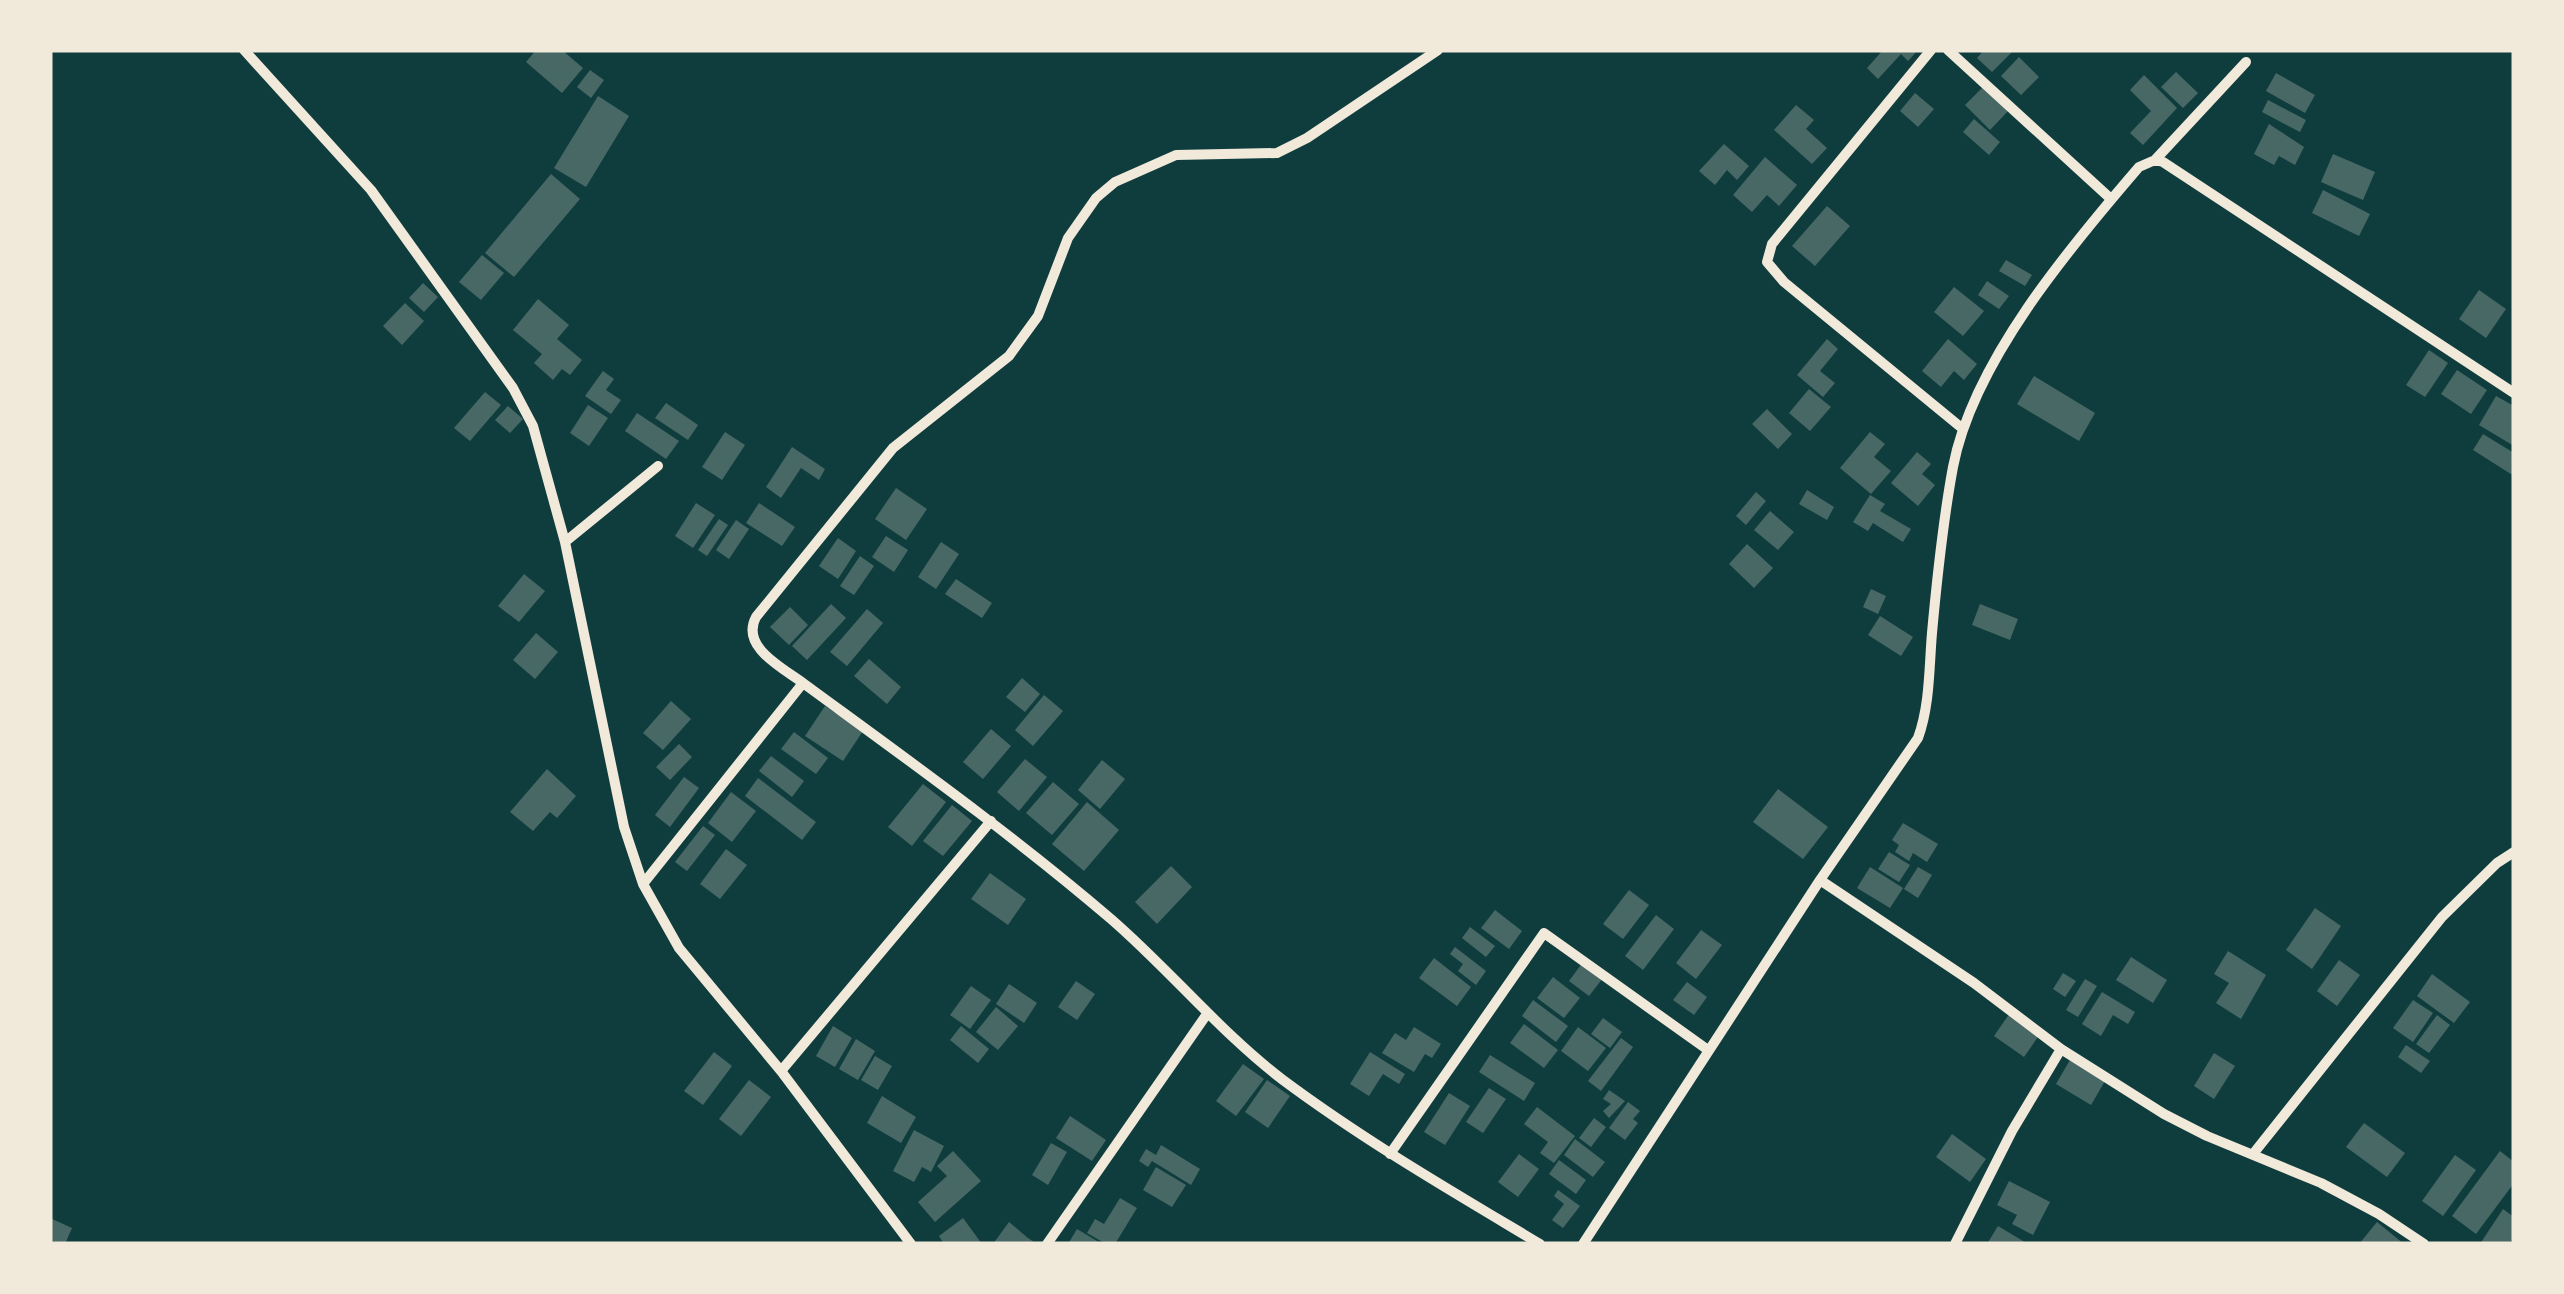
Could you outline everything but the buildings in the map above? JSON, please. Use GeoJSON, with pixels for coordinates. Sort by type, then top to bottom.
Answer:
{"type":"FeatureCollection","features":[{"type":"Feature","properties":{"kind":"street"},"geometry":{"type":"LineString","coordinates":[[244,50],[372,190],[514,388],[533,426],[564,542],[624,827],[644,884],[679,948],[781,1071],[911,1244]]}},
{"type":"Feature","properties":{"kind":"street"},"geometry":{"type":"LineString","coordinates":[[1438,50],[1308,138],[1277,153],[1176,155],[1129,173],[1096,198],[1068,238],[1038,316],[1009,356],[893,448],[750,628],[760,650],[990,821],[1138,942],[1206,1014],[1284,1080],[1390,1154],[1540,1244]]}},
{"type":"Feature","properties":{"kind":"street"},"geometry":{"type":"LineString","coordinates":[[1931,50],[1772,244],[1767,262],[1784,282],[1963,429]]}},
{"type":"Feature","properties":{"kind":"street"},"geometry":{"type":"LineString","coordinates":[[1948,50],[2111,199]]}},
{"type":"Feature","properties":{"kind":"street"},"geometry":{"type":"LineString","coordinates":[[1584,1244],[1820,880],[1918,738],[1926,716],[1938,577],[1953,467],[1963,429],[2024,312],[2065,254],[2138,166],[2155,160],[2246,62]]}},
{"type":"Feature","properties":{"kind":"street"},"geometry":{"type":"LineString","coordinates":[[2155,160],[2514,393]]}},
{"type":"Feature","properties":{"kind":"street"},"geometry":{"type":"LineString","coordinates":[[564,542],[658,466]]}},
{"type":"Feature","properties":{"kind":"street"},"geometry":{"type":"LineString","coordinates":[[644,884],[804,684]]}},
{"type":"Feature","properties":{"kind":"street"},"geometry":{"type":"LineString","coordinates":[[781,1071],[990,821]]}},
{"type":"Feature","properties":{"kind":"street"},"geometry":{"type":"LineString","coordinates":[[2253,1154],[2442,917],[2497,863],[2514,852]]}},
{"type":"Feature","properties":{"kind":"street"},"geometry":{"type":"LineString","coordinates":[[1820,880],[2147,1104],[2207,1136],[2335,1191],[2424,1244]]}},
{"type":"Feature","properties":{"kind":"street"},"geometry":{"type":"LineString","coordinates":[[1390,1154],[1544,932],[1708,1050]]}},
{"type":"Feature","properties":{"kind":"street"},"geometry":{"type":"LineString","coordinates":[[1047,1244],[1206,1014]]}},
{"type":"Feature","properties":{"kind":"street"},"geometry":{"type":"LineString","coordinates":[[1955,1244],[2012,1131],[2062,1049]]}}]}
